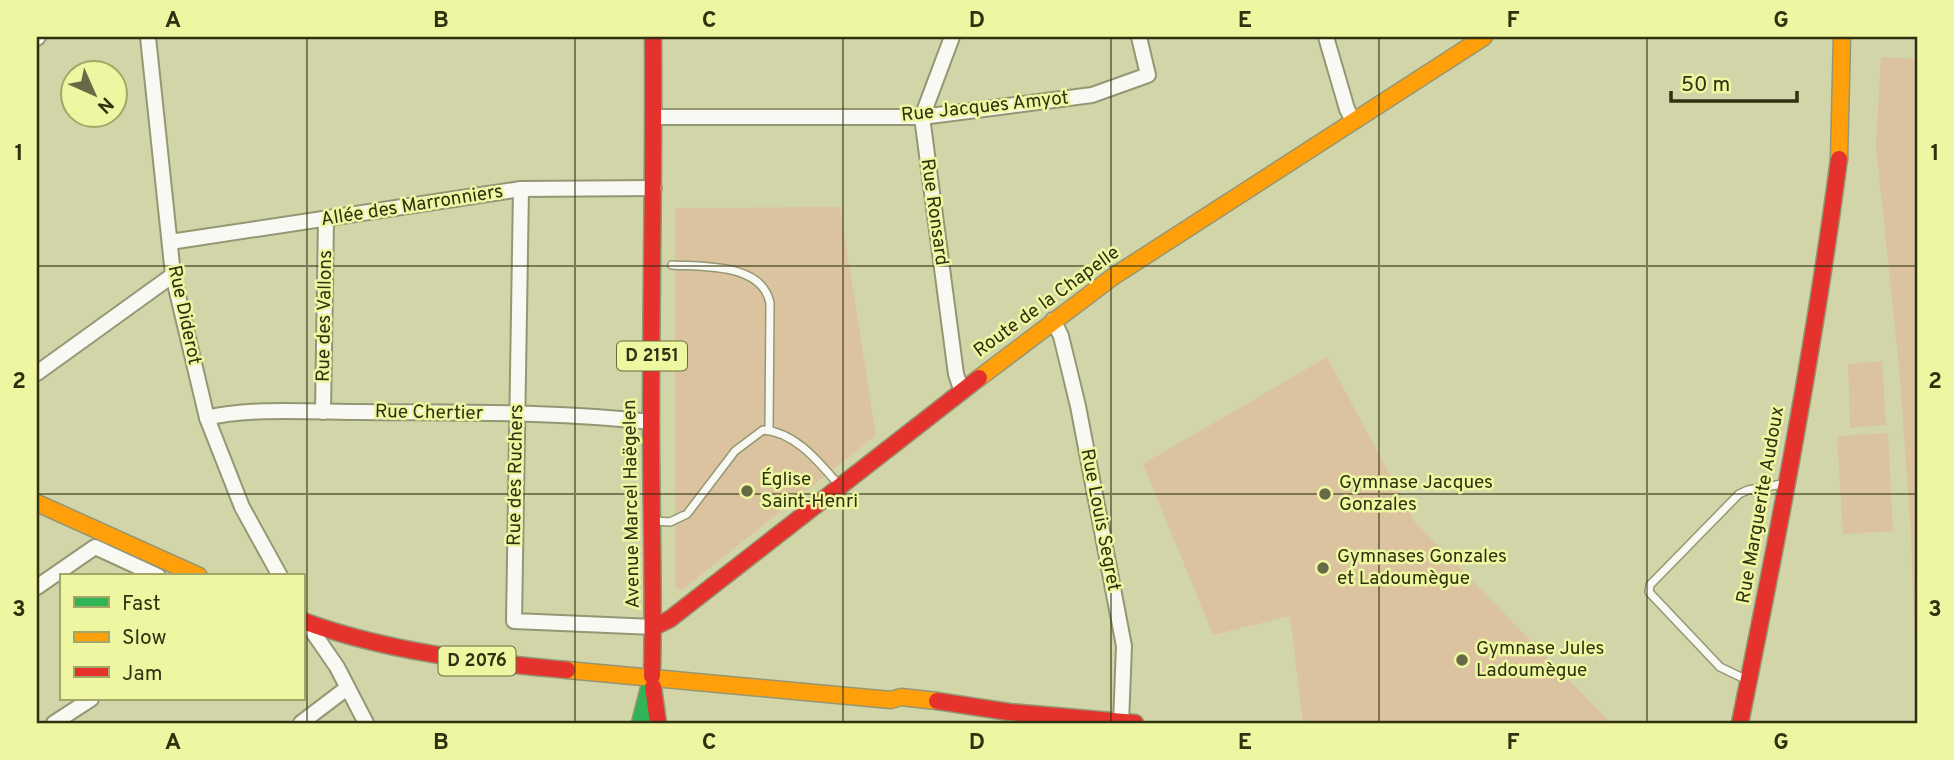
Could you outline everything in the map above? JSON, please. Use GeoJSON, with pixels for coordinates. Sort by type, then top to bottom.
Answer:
{"type":"FeatureCollection","features":[{"type":"Feature","properties":{"kind":"main road","name":"Avenue Marcel Haëgelen"},"geometry":{"type":"LineString","coordinates":[[652,676],[653,37]]}},
{"type":"Feature","properties":{"kind":"main road","name":"Route de la Chapelle"},"geometry":{"type":"LineString","coordinates":[[653,627],[670,620],[1053,320],[1114,276],[1485,37]]}},
{"type":"Feature","properties":{"kind":"main road","name":"Rue Marguerite Audoux"},"geometry":{"type":"LineString","coordinates":[[1740,723],[1786,483],[1832,209],[1840,149],[1842,37]]}},
{"type":"Feature","properties":{"kind":"main road"},"geometry":{"type":"LineString","coordinates":[[37,503],[195,574]]}},
{"type":"Feature","properties":{"kind":"main road","name":"D 2076"},"geometry":{"type":"LineString","coordinates":[[304,620],[366,641],[419,653],[520,666],[891,700],[901,696],[1076,721],[1125,723]]}},
{"type":"Feature","properties":{"kind":"main road"},"geometry":{"type":"LineString","coordinates":[[640,723],[652,676]]}},
{"type":"Feature","properties":{"kind":"main road"},"geometry":{"type":"LineString","coordinates":[[652,676],[658,723]]}},
{"type":"Feature","properties":{"kind":"street","name":"Rue Diderot"},"geometry":{"type":"LineString","coordinates":[[148,37],[173,275],[207,418],[242,507],[279,574]]}},
{"type":"Feature","properties":{"kind":"street","name":"Rue Ronsard"},"geometry":{"type":"LineString","coordinates":[[953,37],[922,117],[956,374],[962,392]]}},
{"type":"Feature","properties":{"kind":"street","name":"Rue Jacques Amyot"},"geometry":{"type":"LineString","coordinates":[[654,117],[922,117],[1092,95],[1148,75],[1139,37]]}},
{"type":"Feature","properties":{"kind":"street"},"geometry":{"type":"LineString","coordinates":[[1326,37],[1353,121]]}},
{"type":"Feature","properties":{"kind":"street","name":"Allée des Marronniers"},"geometry":{"type":"LineString","coordinates":[[170,242],[521,189],[654,188]]}},
{"type":"Feature","properties":{"kind":"street","name":"Rue des Ruchers"},"geometry":{"type":"LineString","coordinates":[[521,189],[514,621],[653,627]]}},
{"type":"Feature","properties":{"kind":"street","name":"Rue des Vallons"},"geometry":{"type":"LineString","coordinates":[[323,412],[326,220]]}},
{"type":"Feature","properties":{"kind":"street"},"geometry":{"type":"LineString","coordinates":[[37,373],[173,275]]}},
{"type":"Feature","properties":{"kind":"street","name":"Rue Louis Segret"},"geometry":{"type":"LineString","coordinates":[[1053,320],[1061,336],[1078,406],[1124,646],[1125,723]]}},
{"type":"Feature","properties":{"kind":"street","name":"Rue Chertier"},"geometry":{"type":"LineString","coordinates":[[207,418],[226,413],[323,412],[517,414],[651,422]]}},
{"type":"Feature","properties":{"kind":"street"},"geometry":{"type":"LineString","coordinates":[[37,587],[95,547],[154,574]]}},
{"type":"Feature","properties":{"kind":"street"},"geometry":{"type":"LineString","coordinates":[[304,620],[337,667],[366,723]]}},
{"type":"Feature","properties":{"kind":"street"},"geometry":{"type":"LineString","coordinates":[[301,723],[347,688]]}},
{"type":"Feature","properties":{"kind":"street"},"geometry":{"type":"LineString","coordinates":[[54,723],[89,700]]}},
{"type":"Feature","properties":{"kind":"lane"},"geometry":{"type":"LineString","coordinates":[[672,265],[726,268],[758,282],[768,292],[769,430]]}},
{"type":"Feature","properties":{"kind":"lane"},"geometry":{"type":"LineString","coordinates":[[653,521],[670,522],[687,514],[735,451],[763,430],[775,431],[795,441],[841,487]]}},
{"type":"Feature","properties":{"kind":"lane"},"geometry":{"type":"LineString","coordinates":[[1748,681],[1720,667],[1649,592],[1650,584],[1739,494],[1786,483]]}},
{"type":"Feature","properties":{"kind":"shaded area"},"geometry":{"type":"Polygon","coordinates":[[[1881,57],[1917,59],[1917,723],[1911,535],[1900,377],[1876,146],[1881,57]]]}},
{"type":"Feature","properties":{"kind":"shaded area"},"geometry":{"type":"Polygon","coordinates":[[[840,207],[876,435],[682,590],[675,588],[675,208],[840,207]]]}},
{"type":"Feature","properties":{"kind":"shaded area","name":"Gymnases Gonzales et Ladoumègue"},"geometry":{"type":"Polygon","coordinates":[[[1327,357],[1415,522],[1611,723],[1303,722],[1290,616],[1213,635],[1143,464],[1327,357]]]}},
{"type":"Feature","properties":{"kind":"shaded area"},"geometry":{"type":"Polygon","coordinates":[[[1882,361],[1886,425],[1850,428],[1848,364],[1882,361]]]}},
{"type":"Feature","properties":{"kind":"shaded area"},"geometry":{"type":"Polygon","coordinates":[[[1888,433],[1893,531],[1843,534],[1837,436],[1888,433]]]}},
{"type":"Feature","properties":{"kind":"traffic: fast"},"geometry":{"type":"LineString","coordinates":[[640,723],[652,676]]}},
{"type":"Feature","properties":{"kind":"traffic: slow"},"geometry":{"type":"LineString","coordinates":[[979,378],[1114,276],[1484,37]]}},
{"type":"Feature","properties":{"kind":"traffic: slow"},"geometry":{"type":"LineString","coordinates":[[1839,159],[1842,37]]}},
{"type":"Feature","properties":{"kind":"traffic: slow"},"geometry":{"type":"LineString","coordinates":[[37,503],[195,574]]}},
{"type":"Feature","properties":{"kind":"traffic: slow"},"geometry":{"type":"LineString","coordinates":[[567,670],[891,700],[901,697],[937,701]]}},
{"type":"Feature","properties":{"kind":"traffic: jam"},"geometry":{"type":"LineString","coordinates":[[652,676],[653,37]]}},
{"type":"Feature","properties":{"kind":"traffic: jam"},"geometry":{"type":"LineString","coordinates":[[1740,723],[1794,442],[1839,159]]}},
{"type":"Feature","properties":{"kind":"traffic: jam"},"geometry":{"type":"LineString","coordinates":[[654,627],[670,619],[979,378]]}},
{"type":"Feature","properties":{"kind":"traffic: jam"},"geometry":{"type":"LineString","coordinates":[[304,621],[400,648],[466,659],[567,670]]}},
{"type":"Feature","properties":{"kind":"traffic: jam"},"geometry":{"type":"LineString","coordinates":[[653,687],[658,723]]}},
{"type":"Feature","properties":{"kind":"traffic: jam"},"geometry":{"type":"LineString","coordinates":[[937,701],[1009,712],[1135,723]]}},
{"type":"Feature","properties":{"kind":"place","name":"Église Saint-Henri"},"geometry":{"type":"Point","coordinates":[747,491]}},
{"type":"Feature","properties":{"kind":"place","name":"Gymnase Jacques Gonzales"},"geometry":{"type":"Point","coordinates":[1325,494]}},
{"type":"Feature","properties":{"kind":"place","name":"Gymnases Gonzales et Ladoumègue"},"geometry":{"type":"Point","coordinates":[1323,568]}},
{"type":"Feature","properties":{"kind":"place","name":"Gymnase Jules Ladoumègue"},"geometry":{"type":"Point","coordinates":[1462,660]}}]}
